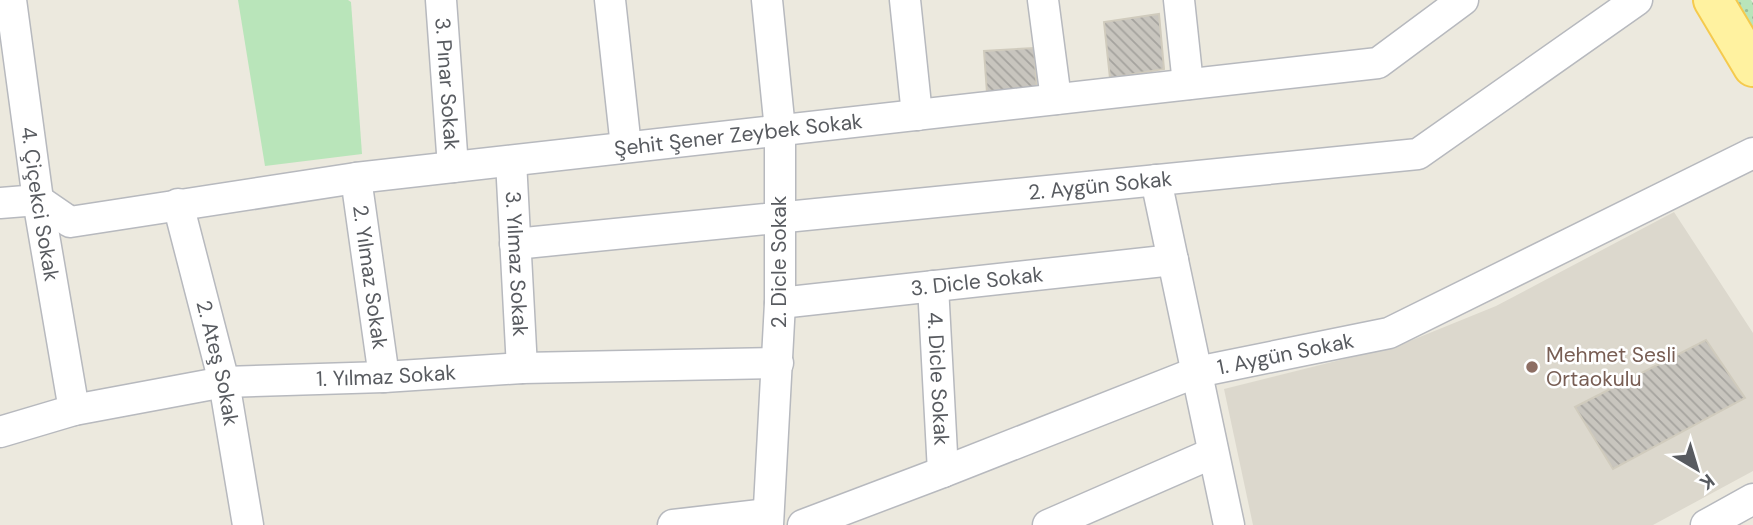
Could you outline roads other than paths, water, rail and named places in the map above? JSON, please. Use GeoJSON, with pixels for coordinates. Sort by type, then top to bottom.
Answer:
{"type":"FeatureCollection","features":[{"type":"Feature","properties":{"kind":"main road"},"geometry":{"type":"LineString","coordinates":[[1713,0],[1753,67]]}},
{"type":"Feature","properties":{"kind":"street","name":"4. Çiçekci Sokak"},"geometry":{"type":"LineString","coordinates":[[11,0],[38,200],[74,410]]}},
{"type":"Feature","properties":{"kind":"street","name":"3. Pınar Sokak"},"geometry":{"type":"LineString","coordinates":[[441,0],[453,167]]}},
{"type":"Feature","properties":{"kind":"street"},"geometry":{"type":"LineString","coordinates":[[610,0],[626,147]]}},
{"type":"Feature","properties":{"kind":"street","name":"2. Dicle Sokak"},"geometry":{"type":"LineString","coordinates":[[767,0],[780,130],[780,303],[768,519]]}},
{"type":"Feature","properties":{"kind":"street"},"geometry":{"type":"LineString","coordinates":[[905,0],[917,115]]}},
{"type":"Feature","properties":{"kind":"street"},"geometry":{"type":"LineString","coordinates":[[1043,0],[1056,99]]}},
{"type":"Feature","properties":{"kind":"street"},"geometry":{"type":"LineString","coordinates":[[1178,0],[1188,84]]}},
{"type":"Feature","properties":{"kind":"street","name":"Şehit Şener Zeybek Sokak"},"geometry":{"type":"LineString","coordinates":[[38,200],[70,222],[356,178],[1378,63],[1463,0]]}},
{"type":"Feature","properties":{"kind":"street","name":"2. Aygün Sokak"},"geometry":{"type":"LineString","coordinates":[[515,244],[1418,154],[1637,0]]}},
{"type":"Feature","properties":{"kind":"street","name":"1. Aygün Sokak"},"geometry":{"type":"LineString","coordinates":[[803,525],[1197,372],[1389,333],[1753,153]]}},
{"type":"Feature","properties":{"kind":"street","name":"3. Yılmaz Sokak"},"geometry":{"type":"LineString","coordinates":[[511,161],[522,368]]}},
{"type":"Feature","properties":{"kind":"street","name":"2. Yılmaz Sokak"},"geometry":{"type":"LineString","coordinates":[[356,178],[384,377]]}},
{"type":"Feature","properties":{"kind":"street"},"geometry":{"type":"LineString","coordinates":[[1156,180],[1229,525]]}},
{"type":"Feature","properties":{"kind":"street"},"geometry":{"type":"LineString","coordinates":[[0,203],[38,200]]}},
{"type":"Feature","properties":{"kind":"street","name":"2. Ateş Sokak"},"geometry":{"type":"LineString","coordinates":[[178,204],[223,382],[248,525]]}},
{"type":"Feature","properties":{"kind":"street","name":"3. Dicle Sokak"},"geometry":{"type":"LineString","coordinates":[[780,303],[1173,260]]}},
{"type":"Feature","properties":{"kind":"street","name":"4. Dicle Sokak"},"geometry":{"type":"LineString","coordinates":[[933,286],[943,472]]}},
{"type":"Feature","properties":{"kind":"street","name":"1. Yılmaz Sokak"},"geometry":{"type":"LineString","coordinates":[[0,432],[74,410],[223,382],[384,377],[522,368],[778,363]]}},
{"type":"Feature","properties":{"kind":"street"},"geometry":{"type":"LineString","coordinates":[[1048,525],[1213,453]]}},
{"type":"Feature","properties":{"kind":"street"},"geometry":{"type":"LineString","coordinates":[[1720,522],[1753,499]]}},
{"type":"Feature","properties":{"kind":"street"},"geometry":{"type":"LineString","coordinates":[[673,525],[768,519]]}},
{"type":"Feature","properties":{"kind":"place","name":"Mehmet Sesli Ortaokulu"},"geometry":{"type":"Point","coordinates":[1532,367]}}]}
